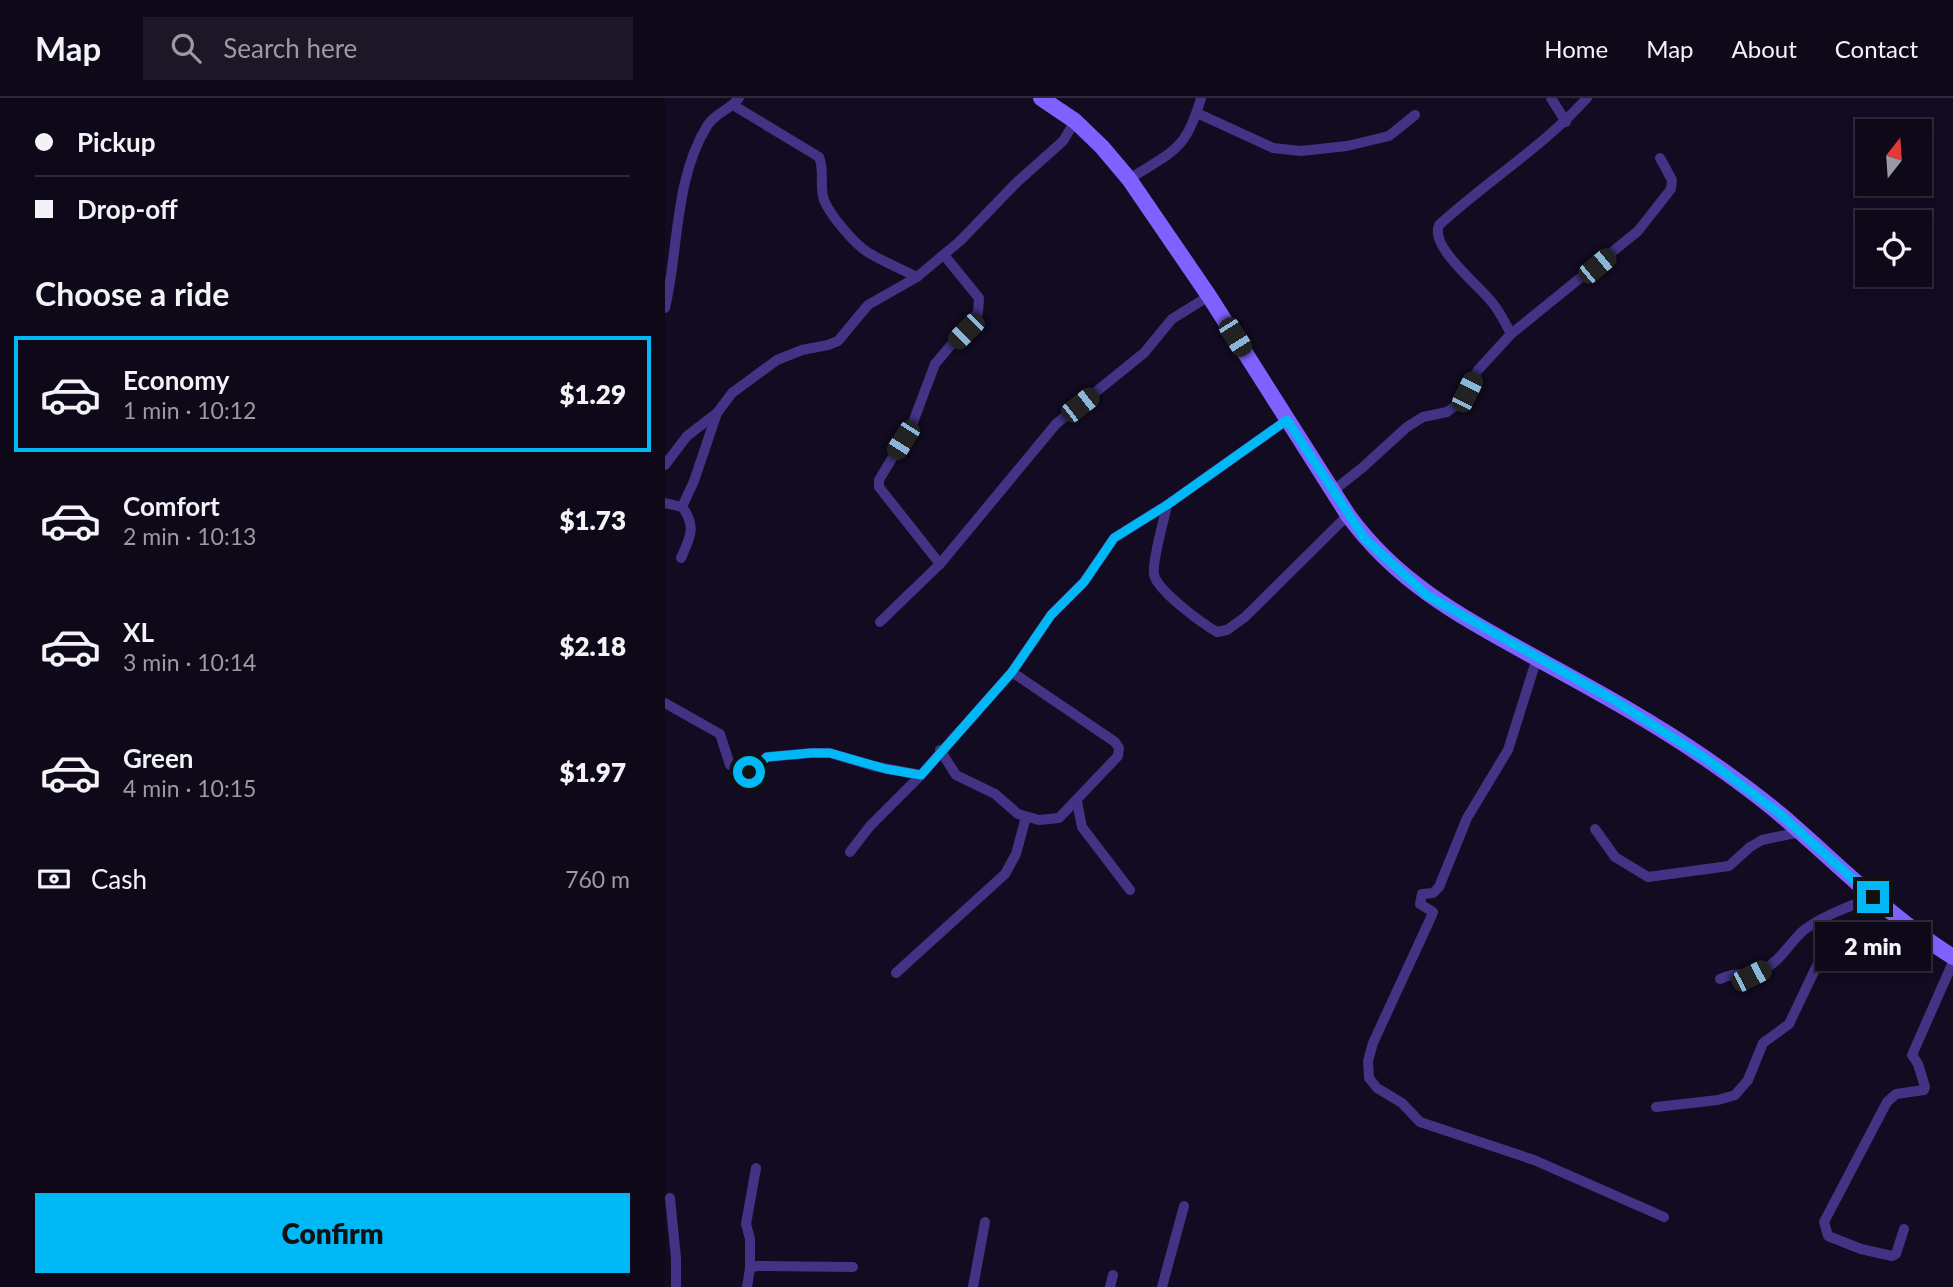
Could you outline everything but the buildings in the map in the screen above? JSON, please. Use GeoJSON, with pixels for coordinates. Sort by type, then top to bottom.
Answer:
{"type":"FeatureCollection","features":[{"type":"Feature","properties":{"kind":"street"},"geometry":{"type":"LineString","coordinates":[[1041,98],[1075,121],[1129,179],[1209,296],[1365,539],[1428,596],[1612,699],[1705,758],[1800,832],[1909,927],[1953,957]]}},
{"type":"Feature","properties":{"kind":"street"},"geometry":{"type":"LineString","coordinates":[[1129,179],[1181,145],[1189,134],[1202,98]]}},
{"type":"Feature","properties":{"kind":"street"},"geometry":{"type":"LineString","coordinates":[[1551,98],[1566,122]]}},
{"type":"Feature","properties":{"kind":"street"},"geometry":{"type":"LineString","coordinates":[[1511,334],[1494,304],[1448,253],[1436,231],[1439,225],[1491,180],[1566,122],[1587,98]]}},
{"type":"Feature","properties":{"kind":"street"},"geometry":{"type":"LineString","coordinates":[[665,308],[684,189],[695,146],[713,118],[736,102],[819,157],[822,164],[821,192],[838,222],[866,252],[917,277]]}},
{"type":"Feature","properties":{"kind":"street"},"geometry":{"type":"LineString","coordinates":[[1197,113],[1273,148],[1301,151],[1347,146],[1389,136],[1415,115]]}},
{"type":"Feature","properties":{"kind":"street"},"geometry":{"type":"LineString","coordinates":[[665,465],[687,436],[717,413],[733,393],[765,367],[802,350],[834,343],[868,305],[917,277],[944,255],[1016,183],[1063,141],[1075,121]]}},
{"type":"Feature","properties":{"kind":"street"},"geometry":{"type":"LineString","coordinates":[[1333,490],[1407,427],[1423,417],[1447,412],[1458,404],[1478,370],[1511,334],[1639,231],[1671,189],[1672,180],[1660,158]]}},
{"type":"Feature","properties":{"kind":"street"},"geometry":{"type":"LineString","coordinates":[[940,564],[879,487],[879,480],[912,425],[935,364],[978,313],[979,298],[944,255]]}},
{"type":"Feature","properties":{"kind":"street"},"geometry":{"type":"LineString","coordinates":[[880,622],[940,564],[1056,424],[1144,353],[1173,320],[1209,296]]}},
{"type":"Feature","properties":{"kind":"street"},"geometry":{"type":"LineString","coordinates":[[682,507],[694,481],[717,413]]}},
{"type":"Feature","properties":{"kind":"street"},"geometry":{"type":"LineString","coordinates":[[850,852],[870,826],[921,775],[940,750],[1012,672],[1051,615],[1084,582],[1114,538],[1167,505],[1287,420]]}},
{"type":"Feature","properties":{"kind":"street"},"geometry":{"type":"LineString","coordinates":[[665,503],[682,507],[692,523],[692,535],[681,558]]}},
{"type":"Feature","properties":{"kind":"street"},"geometry":{"type":"LineString","coordinates":[[1167,505],[1154,575],[1159,586],[1175,601],[1217,632],[1227,630],[1245,617],[1348,515]]}},
{"type":"Feature","properties":{"kind":"street"},"geometry":{"type":"LineString","coordinates":[[1537,658],[1508,750],[1467,817],[1439,887],[1433,893],[1422,894],[1419,900],[1420,904],[1433,912],[1373,1043],[1368,1061],[1369,1078],[1377,1087],[1402,1103],[1420,1122],[1534,1160],[1664,1217]]}},
{"type":"Feature","properties":{"kind":"street"},"geometry":{"type":"LineString","coordinates":[[1012,672],[1115,742],[1119,748],[1118,756],[1059,818]]}},
{"type":"Feature","properties":{"kind":"street"},"geometry":{"type":"LineString","coordinates":[[665,703],[720,734],[730,765],[744,774],[767,757],[830,753],[886,769],[921,775]]}},
{"type":"Feature","properties":{"kind":"street"},"geometry":{"type":"LineString","coordinates":[[940,750],[957,775],[995,794],[1026,817],[1039,820],[1059,818],[1081,827]]}},
{"type":"Feature","properties":{"kind":"street"},"geometry":{"type":"LineString","coordinates":[[1077,802],[1081,827],[1130,890]]}},
{"type":"Feature","properties":{"kind":"street"},"geometry":{"type":"LineString","coordinates":[[896,973],[1005,874],[1016,854],[1026,817]]}},
{"type":"Feature","properties":{"kind":"street"},"geometry":{"type":"LineString","coordinates":[[1595,829],[1615,857],[1649,877],[1729,866],[1762,840],[1800,832]]}},
{"type":"Feature","properties":{"kind":"street"},"geometry":{"type":"LineString","coordinates":[[1720,979],[1732,973],[1751,976],[1764,970],[1777,961],[1790,943],[1807,928],[1873,897]]}},
{"type":"Feature","properties":{"kind":"street"},"geometry":{"type":"LineString","coordinates":[[1655,1107],[1718,1100],[1735,1095],[1748,1080],[1763,1043],[1789,1024],[1820,959],[1826,958],[1849,967],[1861,968],[1868,964],[1875,951],[1909,927]]}},
{"type":"Feature","properties":{"kind":"street"},"geometry":{"type":"LineString","coordinates":[[1904,1229],[1896,1254],[1892,1256],[1837,1241],[1828,1236],[1824,1222],[1887,1102],[1896,1094],[1924,1090],[1918,1064],[1912,1055],[1953,962]]}},
{"type":"Feature","properties":{"kind":"street"},"geometry":{"type":"LineString","coordinates":[[747,1287],[750,1239],[745,1224],[756,1168]]}},
{"type":"Feature","properties":{"kind":"street"},"geometry":{"type":"LineString","coordinates":[[670,1198],[676,1287]]}},
{"type":"Feature","properties":{"kind":"street"},"geometry":{"type":"LineString","coordinates":[[1162,1287],[1184,1206]]}},
{"type":"Feature","properties":{"kind":"street"},"geometry":{"type":"LineString","coordinates":[[973,1287],[985,1222]]}},
{"type":"Feature","properties":{"kind":"street"},"geometry":{"type":"LineString","coordinates":[[750,1268],[853,1267]]}},
{"type":"Feature","properties":{"kind":"route"},"geometry":{"type":"LineString","coordinates":[[749,772],[767,757],[775,755],[830,753],[873,766],[921,775],[940,750],[1012,672],[1051,615],[1084,582],[1114,538],[1167,505],[1287,420],[1365,539],[1428,596],[1612,699],[1705,758],[1779,813],[1873,897]]}}]}
